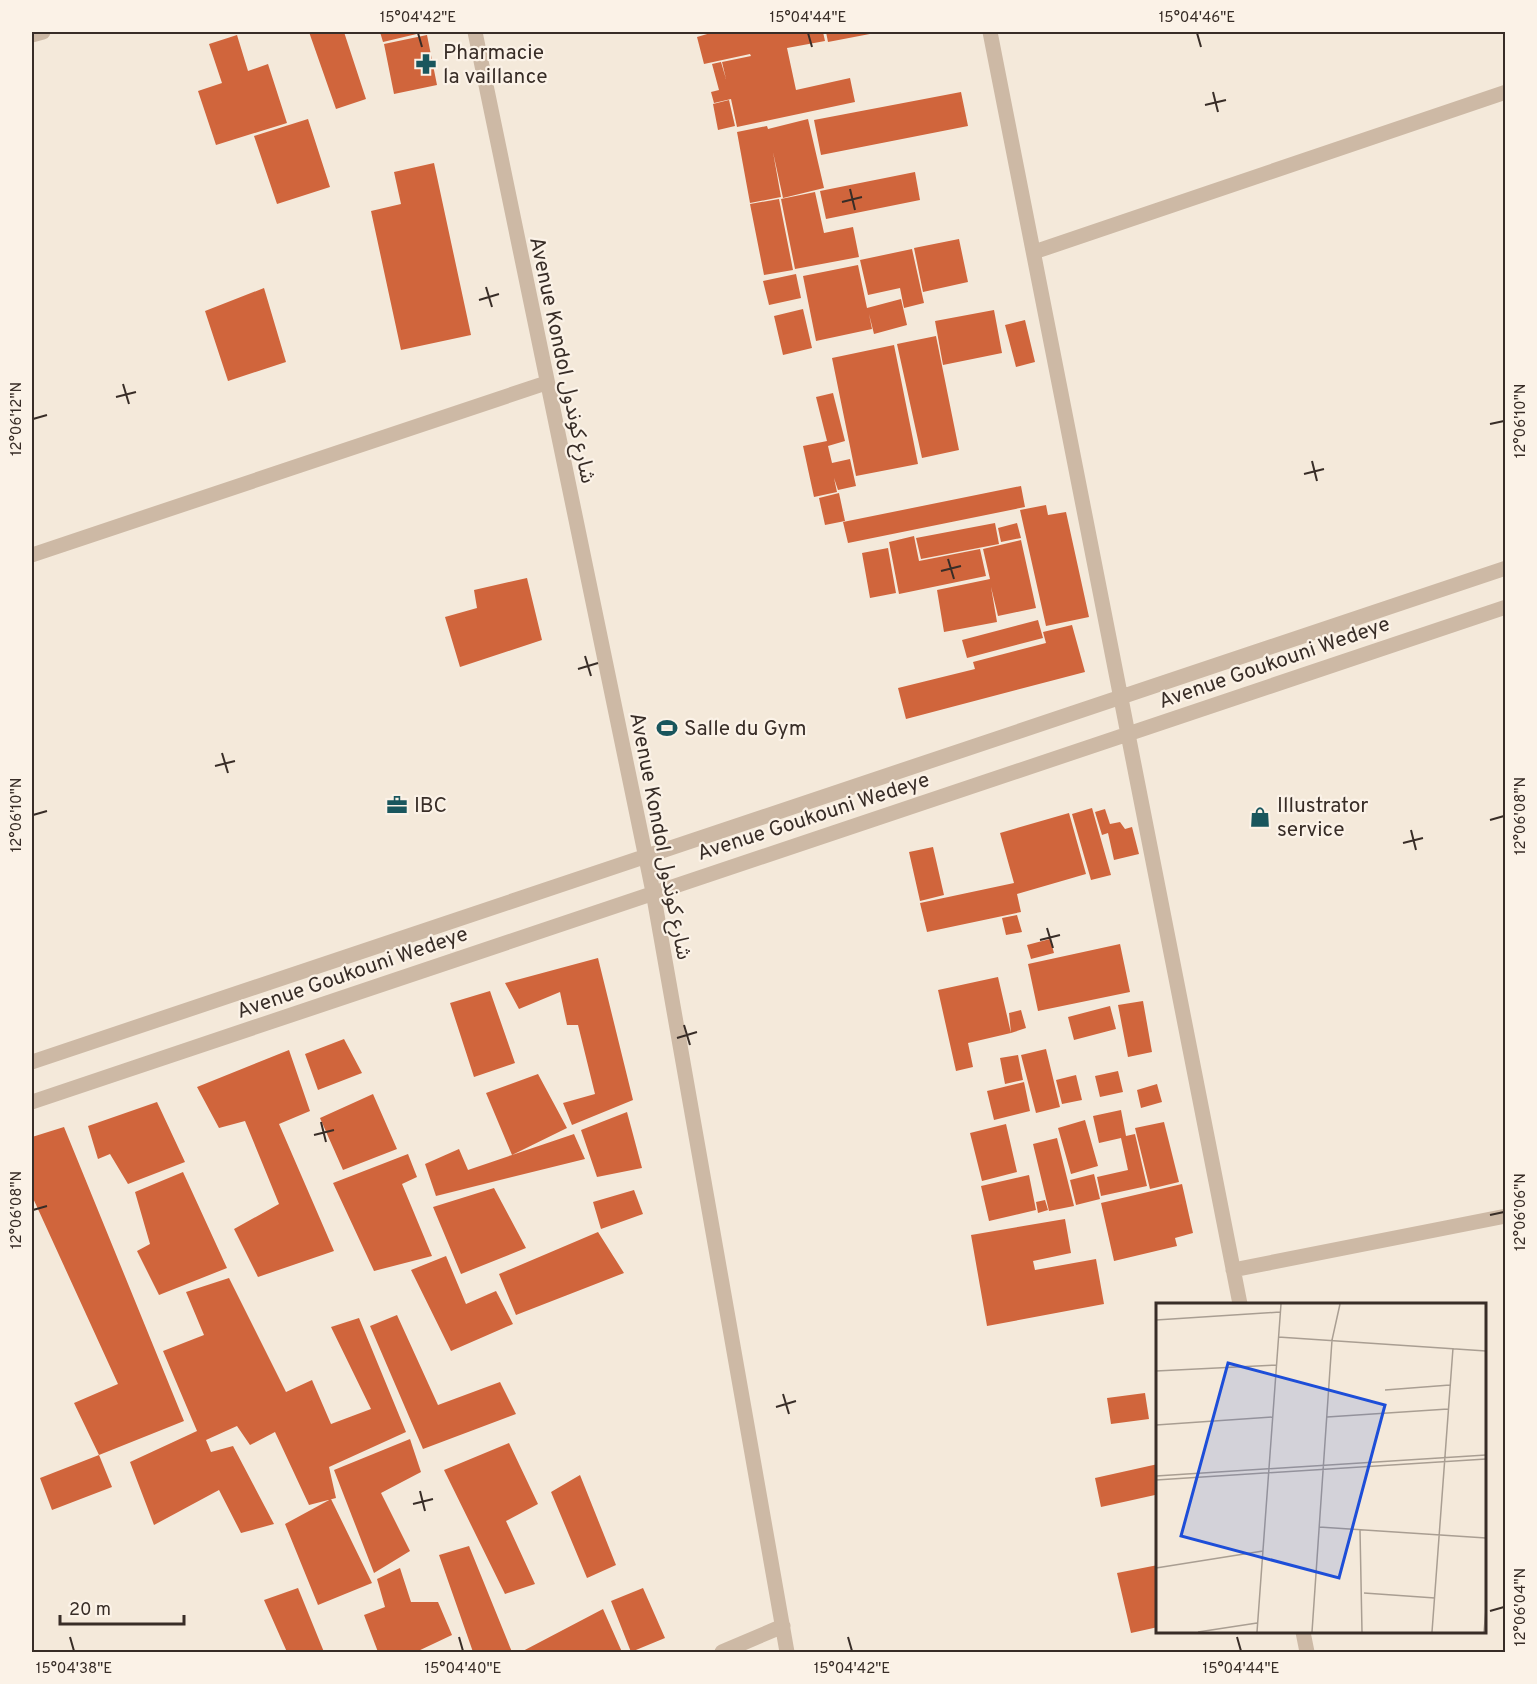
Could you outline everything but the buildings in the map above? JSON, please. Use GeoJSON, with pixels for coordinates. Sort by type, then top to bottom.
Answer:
{"type":"FeatureCollection","features":[{"type":"Feature","properties":{"kind":"street"},"geometry":{"type":"LineString","coordinates":[[32,35],[43,32]]}},
{"type":"Feature","properties":{"kind":"street","name":"Avenue Kondol شارع كوندول"},"geometry":{"type":"LineString","coordinates":[[475,32],[653,892],[788,1653]]}},
{"type":"Feature","properties":{"kind":"street"},"geometry":{"type":"LineString","coordinates":[[990,32],[1240,1303]]}},
{"type":"Feature","properties":{"kind":"street"},"geometry":{"type":"LineString","coordinates":[[1034,252],[1506,92]]}},
{"type":"Feature","properties":{"kind":"street"},"geometry":{"type":"LineString","coordinates":[[32,555],[546,383]]}},
{"type":"Feature","properties":{"kind":"street","name":"Avenue Goukouni Wedeye"},"geometry":{"type":"LineString","coordinates":[[32,1062],[1506,568]]}},
{"type":"Feature","properties":{"kind":"street","name":"Avenue Goukouni Wedeye"},"geometry":{"type":"LineString","coordinates":[[32,1102],[1506,607]]}},
{"type":"Feature","properties":{"kind":"street"},"geometry":{"type":"LineString","coordinates":[[1233,1270],[1506,1216]]}},
{"type":"Feature","properties":{"kind":"street"},"geometry":{"type":"LineString","coordinates":[[722,1653],[783,1626]]}},
{"type":"Feature","properties":{"kind":"street"},"geometry":{"type":"LineString","coordinates":[[1303,1633],[1307,1653]]}},
{"type":"Feature","properties":{"kind":"place","name":"Pharmacie la vaillance"},"geometry":{"type":"Point","coordinates":[426,64]}},
{"type":"Feature","properties":{"kind":"place","name":"Salle du Gym"},"geometry":{"type":"Point","coordinates":[667,728]}},
{"type":"Feature","properties":{"kind":"place","name":"IBC"},"geometry":{"type":"Point","coordinates":[397,805]}},
{"type":"Feature","properties":{"kind":"place","name":"Illustrator service"},"geometry":{"type":"Point","coordinates":[1260,817]}}]}
